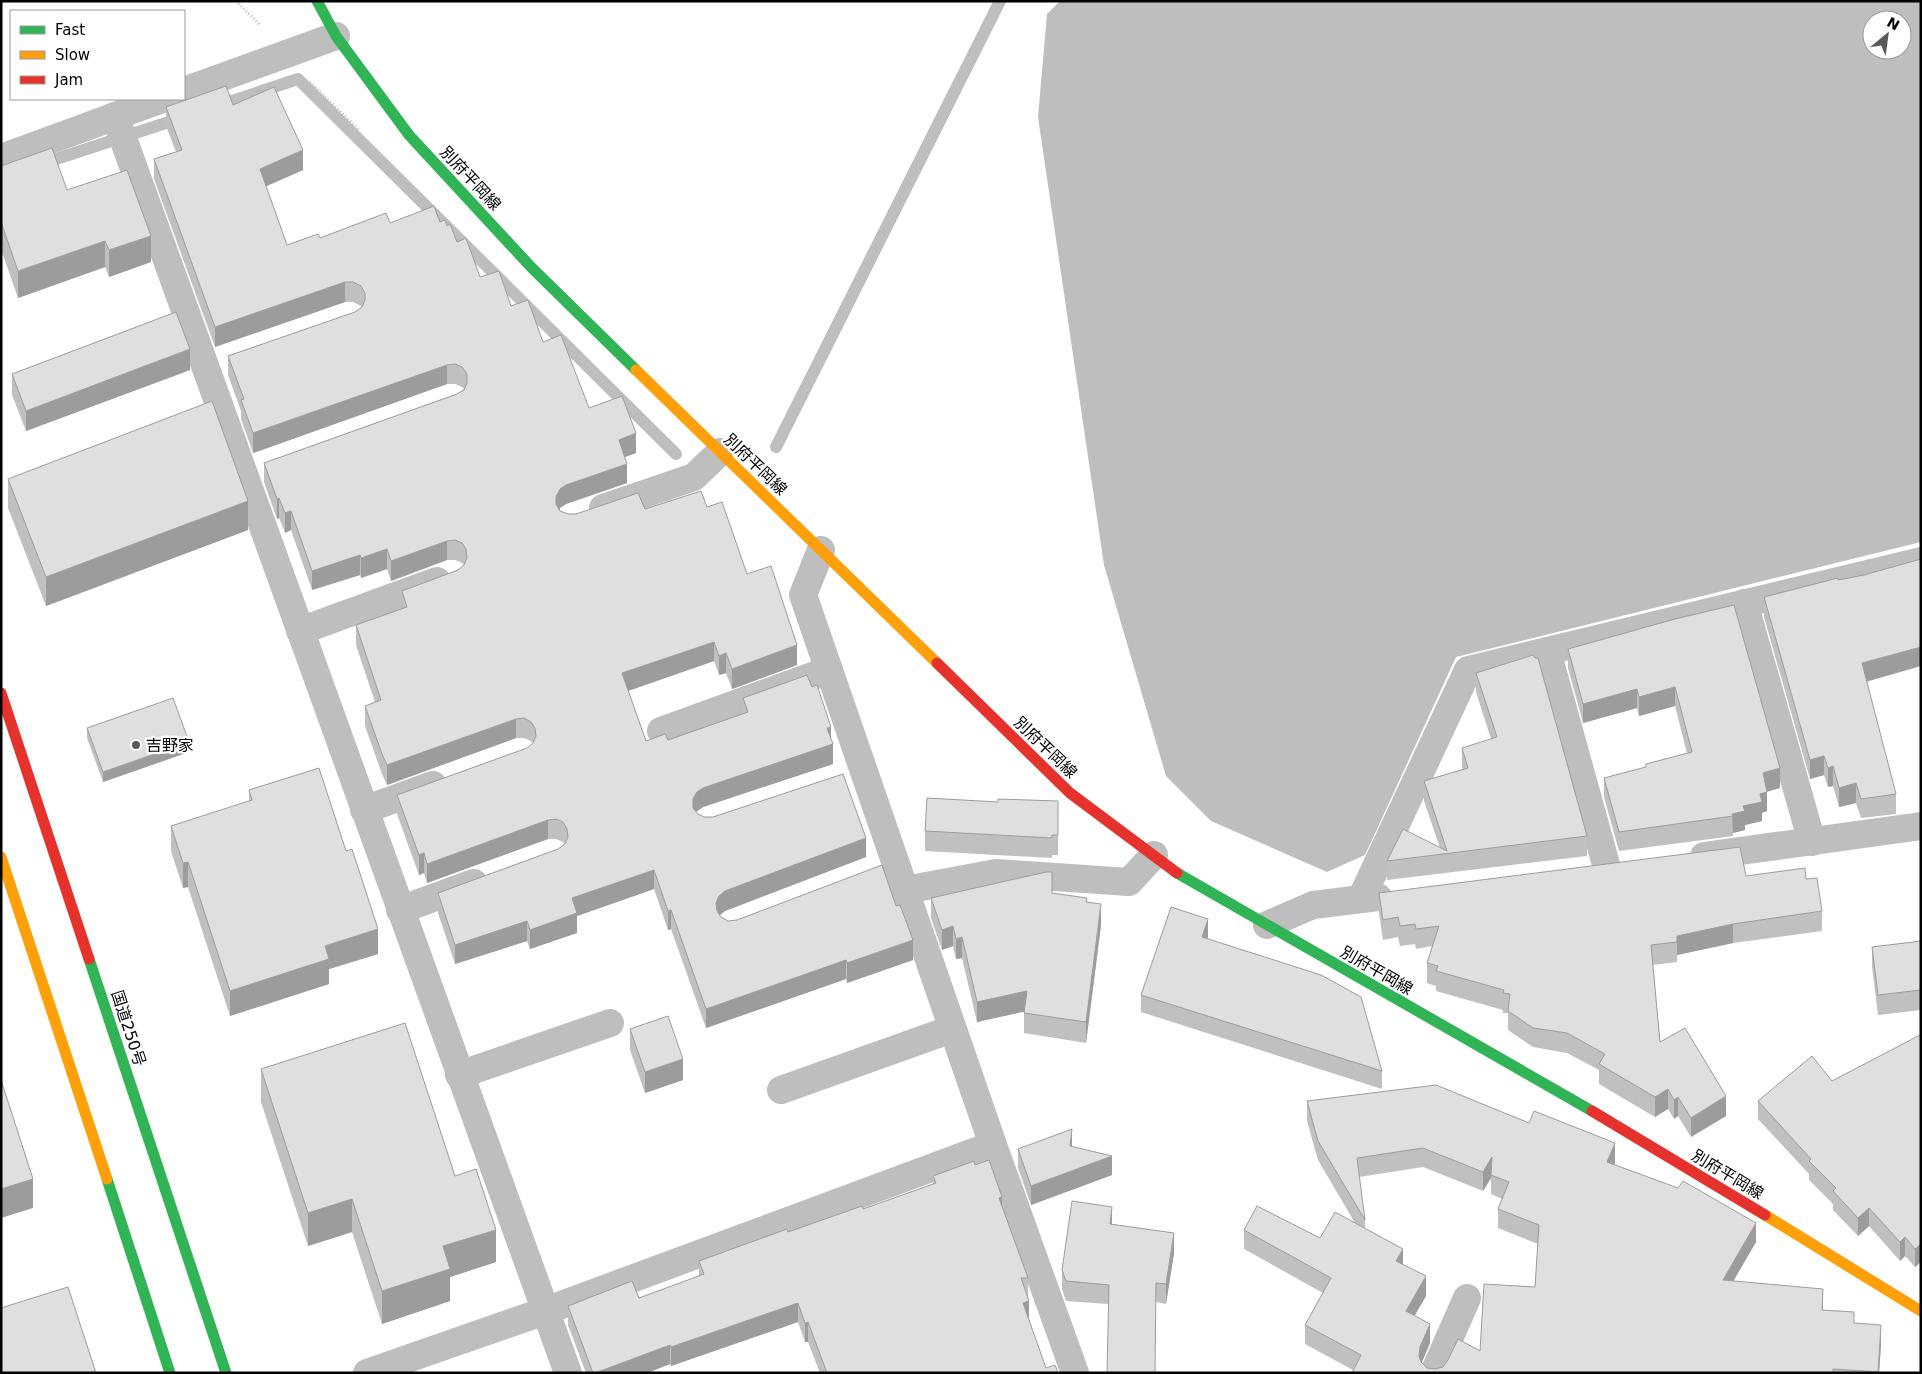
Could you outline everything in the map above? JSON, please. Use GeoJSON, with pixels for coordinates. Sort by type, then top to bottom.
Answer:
{"type":"FeatureCollection","features":[{"type":"Feature","properties":{"kind":"main road","name":"別府平岡線"},"geometry":{"type":"LineString","coordinates":[[317,1],[336,36],[409,135],[531,267],[1070,793],[1180,875],[1630,1133],[1921,1310]]}},
{"type":"Feature","properties":{"kind":"main road","name":"国道250号"},"geometry":{"type":"LineString","coordinates":[[1,693],[226,1373]]}},
{"type":"Feature","properties":{"kind":"main road"},"geometry":{"type":"LineString","coordinates":[[1,857],[170,1373]]}},
{"type":"Feature","properties":{"kind":"street"},"geometry":{"type":"LineString","coordinates":[[185,91],[336,36]]}},
{"type":"Feature","properties":{"kind":"street"},"geometry":{"type":"LineString","coordinates":[[1,158],[159,100]]}},
{"type":"Feature","properties":{"kind":"street"},"geometry":{"type":"LineString","coordinates":[[114,116],[568,1373]]}},
{"type":"Feature","properties":{"kind":"street"},"geometry":{"type":"LineString","coordinates":[[205,367],[232,358]]}},
{"type":"Feature","properties":{"kind":"street"},"geometry":{"type":"LineString","coordinates":[[581,516],[694,477],[720,452]]}},
{"type":"Feature","properties":{"kind":"street"},"geometry":{"type":"LineString","coordinates":[[243,473],[270,463]]}},
{"type":"Feature","properties":{"kind":"street"},"geometry":{"type":"LineString","coordinates":[[821,550],[803,595],[863,770],[886,866],[905,890],[992,1145],[1075,1373]]}},
{"type":"Feature","properties":{"kind":"street"},"geometry":{"type":"LineString","coordinates":[[1361,899],[1468,670],[1921,561]]}},
{"type":"Feature","properties":{"kind":"street"},"geometry":{"type":"LineString","coordinates":[[300,631],[452,575]]}},
{"type":"Feature","properties":{"kind":"street"},"geometry":{"type":"LineString","coordinates":[[1744,603],[1812,842]]}},
{"type":"Feature","properties":{"kind":"street"},"geometry":{"type":"LineString","coordinates":[[1547,651],[1595,870],[1636,864]]}},
{"type":"Feature","properties":{"kind":"street"},"geometry":{"type":"LineString","coordinates":[[661,730],[829,670]]}},
{"type":"Feature","properties":{"kind":"street"},"geometry":{"type":"LineString","coordinates":[[836,779],[863,770]]}},
{"type":"Feature","properties":{"kind":"street"},"geometry":{"type":"LineString","coordinates":[[364,810],[456,777]]}},
{"type":"Feature","properties":{"kind":"street"},"geometry":{"type":"LineString","coordinates":[[1675,859],[1921,826]]}},
{"type":"Feature","properties":{"kind":"street"},"geometry":{"type":"LineString","coordinates":[[905,890],[996,873],[1129,882],[1154,855]]}},
{"type":"Feature","properties":{"kind":"street"},"geometry":{"type":"LineString","coordinates":[[400,910],[499,874]]}},
{"type":"Feature","properties":{"kind":"street"},"geometry":{"type":"LineString","coordinates":[[1267,925],[1313,905],[1400,895]]}},
{"type":"Feature","properties":{"kind":"street"},"geometry":{"type":"LineString","coordinates":[[460,1075],[610,1023]]}},
{"type":"Feature","properties":{"kind":"street"},"geometry":{"type":"LineString","coordinates":[[781,1090],[952,1028]]}},
{"type":"Feature","properties":{"kind":"street"},"geometry":{"type":"LineString","coordinates":[[367,1373],[545,1311],[992,1145]]}},
{"type":"Feature","properties":{"kind":"street"},"geometry":{"type":"LineString","coordinates":[[1436,1372],[1467,1298]]}},
{"type":"Feature","properties":{"kind":"shaded area"},"geometry":{"type":"Polygon","coordinates":[[[1060,1],[1921,1],[1921,542],[1456,657],[1365,855],[1327,872],[1211,821],[1166,776],[1104,565],[1038,117],[1047,14],[1060,1]]]}},
{"type":"Feature","properties":{"kind":"building"},"geometry":{"type":"Polygon","coordinates":[[[226,86],[233,105],[274,87],[303,150],[260,169],[287,245],[318,234],[320,238],[386,213],[390,223],[434,206],[440,222],[445,220],[447,226],[450,224],[457,242],[466,238],[480,277],[499,271],[511,306],[528,300],[543,342],[561,335],[589,408],[622,396],[636,433],[619,440],[627,464],[566,485],[560,489],[556,497],[556,504],[560,511],[576,514],[638,493],[645,509],[701,491],[707,507],[722,502],[747,574],[771,566],[797,645],[732,669],[726,653],[719,656],[714,642],[622,673],[646,741],[665,734],[668,740],[748,712],[743,698],[807,675],[812,687],[817,685],[831,727],[827,728],[833,744],[703,788],[697,792],[693,799],[693,808],[704,817],[713,817],[843,774],[866,838],[725,891],[719,896],[716,903],[717,911],[721,917],[728,921],[737,920],[882,865],[896,906],[900,905],[913,940],[847,963],[846,960],[706,1009],[671,910],[668,911],[654,870],[572,898],[577,913],[530,930],[527,921],[455,945],[438,893],[558,849],[565,844],[568,837],[567,829],[563,822],[556,819],[548,820],[427,864],[424,853],[419,855],[397,795],[527,748],[533,743],[536,736],[535,728],[531,722],[524,718],[516,719],[387,765],[365,706],[381,700],[356,625],[407,607],[402,591],[458,570],[464,565],[467,558],[466,549],[462,543],[455,540],[447,541],[391,561],[387,549],[361,558],[360,555],[312,571],[291,511],[285,513],[279,498],[277,499],[264,463],[457,394],[464,390],[467,383],[467,374],[462,367],[455,364],[447,365],[253,433],[241,400],[244,399],[228,356],[355,312],[362,307],[365,293],[361,286],[353,282],[345,282],[215,327],[154,159],[182,150],[166,107],[226,86]]]}},
{"type":"Feature","properties":{"kind":"building"},"geometry":{"type":"Polygon","coordinates":[[[52,148],[67,190],[127,170],[151,236],[109,250],[105,241],[18,271],[1,222],[1,166],[52,148]]]}},
{"type":"Feature","properties":{"kind":"building"},"geometry":{"type":"Polygon","coordinates":[[[176,312],[190,349],[26,411],[12,374],[176,312]]]}},
{"type":"Feature","properties":{"kind":"building"},"geometry":{"type":"Polygon","coordinates":[[[212,401],[248,501],[46,577],[8,479],[212,401]]]}},
{"type":"Feature","properties":{"kind":"building"},"geometry":{"type":"Polygon","coordinates":[[[1921,559],[1921,647],[1862,663],[1896,794],[1861,799],[1856,783],[1839,788],[1833,766],[1828,768],[1824,756],[1810,760],[1764,597],[1838,578],[1838,580],[1864,575],[1921,559]]]}},
{"type":"Feature","properties":{"kind":"building"},"geometry":{"type":"Polygon","coordinates":[[[1734,605],[1780,768],[1763,773],[1767,792],[1760,794],[1762,802],[1743,806],[1745,811],[1732,814],[1733,816],[1619,832],[1604,778],[1646,767],[1646,764],[1692,752],[1675,687],[1639,697],[1637,689],[1583,704],[1568,649],[1675,619],[1734,605]]]}},
{"type":"Feature","properties":{"kind":"building"},"geometry":{"type":"Polygon","coordinates":[[[1533,655],[1535,658],[1538,658],[1587,836],[1387,861],[1403,829],[1447,851],[1424,781],[1468,768],[1462,748],[1497,737],[1476,673],[1533,655]]]}},
{"type":"Feature","properties":{"kind":"building"},"geometry":{"type":"Polygon","coordinates":[[[173,698],[189,742],[103,772],[87,728],[173,698]]]}},
{"type":"Feature","properties":{"kind":"building"},"geometry":{"type":"Polygon","coordinates":[[[319,768],[346,851],[352,849],[378,929],[325,946],[329,959],[230,991],[188,862],[183,863],[171,826],[252,800],[249,790],[319,768]]]}},
{"type":"Feature","properties":{"kind":"building"},"geometry":{"type":"Polygon","coordinates":[[[927,798],[998,802],[998,799],[1058,801],[1058,835],[1052,835],[1052,838],[925,831],[927,798]]]}},
{"type":"Feature","properties":{"kind":"building"},"geometry":{"type":"Polygon","coordinates":[[[1740,847],[1746,876],[1805,868],[1806,879],[1817,878],[1822,911],[1733,924],[1677,936],[1677,942],[1651,945],[1660,1042],[1685,1028],[1726,1096],[1691,1118],[1678,1097],[1674,1100],[1668,1089],[1655,1097],[1599,1064],[1605,1054],[1567,1033],[1533,1028],[1508,1011],[1510,994],[1503,993],[1504,990],[1436,971],[1438,966],[1427,963],[1439,926],[1416,929],[1415,924],[1400,926],[1398,917],[1383,920],[1379,893],[1740,847]]]}},
{"type":"Feature","properties":{"kind":"building"},"geometry":{"type":"Polygon","coordinates":[[[1052,872],[1052,893],[1087,898],[1086,902],[1101,904],[1086,1022],[1024,1013],[1027,991],[977,1002],[962,937],[956,939],[953,926],[942,930],[931,898],[1052,872]]]}},
{"type":"Feature","properties":{"kind":"building"},"geometry":{"type":"Polygon","coordinates":[[[1171,907],[1208,919],[1202,937],[1321,975],[1361,997],[1382,1071],[1141,995],[1171,907]]]}},
{"type":"Feature","properties":{"kind":"building"},"geometry":{"type":"Polygon","coordinates":[[[1921,941],[1921,990],[1878,995],[1872,947],[1921,941]]]}},
{"type":"Feature","properties":{"kind":"building"},"geometry":{"type":"Polygon","coordinates":[[[668,1016],[683,1059],[645,1072],[630,1029],[668,1016]]]}},
{"type":"Feature","properties":{"kind":"building"},"geometry":{"type":"Polygon","coordinates":[[[405,1023],[455,1176],[476,1169],[496,1230],[443,1246],[450,1269],[382,1291],[352,1199],[308,1213],[261,1069],[405,1023]]]}},
{"type":"Feature","properties":{"kind":"building"},"geometry":{"type":"Polygon","coordinates":[[[1920,1035],[1921,1244],[1915,1249],[1905,1237],[1900,1242],[1869,1208],[1858,1218],[1833,1191],[1836,1188],[1809,1161],[1811,1159],[1758,1101],[1812,1056],[1832,1081],[1920,1035]]]}},
{"type":"Feature","properties":{"kind":"building"},"geometry":{"type":"Polygon","coordinates":[[[1,1080],[33,1179],[1,1189],[1,1080]]]}},
{"type":"Feature","properties":{"kind":"building"},"geometry":{"type":"Polygon","coordinates":[[[1436,1085],[1529,1123],[1534,1111],[1615,1143],[1607,1162],[1678,1188],[1683,1181],[1756,1223],[1723,1280],[1823,1289],[1822,1310],[1854,1312],[1854,1323],[1881,1325],[1878,1372],[1833,1369],[1833,1373],[1352,1373],[1361,1355],[1305,1325],[1331,1278],[1244,1230],[1257,1206],[1320,1238],[1335,1212],[1403,1249],[1396,1261],[1426,1276],[1406,1311],[1430,1324],[1420,1347],[1419,1356],[1421,1362],[1427,1368],[1443,1367],[1458,1339],[1480,1351],[1484,1284],[1535,1287],[1539,1225],[1498,1209],[1509,1182],[1491,1175],[1492,1157],[1483,1172],[1423,1148],[1357,1158],[1365,1220],[1318,1141],[1307,1101],[1436,1085]]]}},
{"type":"Feature","properties":{"kind":"building"},"geometry":{"type":"Polygon","coordinates":[[[1072,1129],[1070,1146],[1112,1156],[1031,1186],[1018,1149],[1072,1129]]]}},
{"type":"Feature","properties":{"kind":"building"},"geometry":{"type":"Polygon","coordinates":[[[989,1160],[1002,1197],[999,1198],[1028,1278],[1021,1278],[1029,1301],[1023,1303],[1046,1368],[1055,1365],[1058,1373],[827,1373],[808,1322],[805,1323],[798,1303],[671,1347],[670,1345],[593,1373],[568,1306],[632,1281],[639,1298],[704,1274],[699,1261],[787,1229],[788,1232],[862,1206],[863,1209],[936,1183],[933,1176],[974,1161],[975,1165],[989,1160]]]}},
{"type":"Feature","properties":{"kind":"building"},"geometry":{"type":"Polygon","coordinates":[[[1072,1201],[1112,1207],[1110,1224],[1174,1233],[1166,1284],[1156,1283],[1155,1373],[1107,1373],[1109,1285],[1066,1281],[1062,1270],[1072,1201]]]}},
{"type":"Feature","properties":{"kind":"building"},"geometry":{"type":"Polygon","coordinates":[[[68,1287],[96,1373],[1,1373],[1,1308],[68,1287]]]}},
{"type":"Feature","properties":{"kind":"waterway"},"geometry":{"type":"LineString","coordinates":[[776,447],[1000,1]]}},
{"type":"Feature","properties":{"kind":"waterway"},"geometry":{"type":"LineString","coordinates":[[217,106],[298,79],[676,454]]}},
{"type":"Feature","properties":{"kind":"waterway"},"geometry":{"type":"LineString","coordinates":[[41,164],[181,118]]}},
{"type":"Feature","properties":{"kind":"traffic: fast"},"geometry":{"type":"LineString","coordinates":[[317,1],[336,36],[409,135],[531,267],[636,370]]}},
{"type":"Feature","properties":{"kind":"traffic: fast"},"geometry":{"type":"LineString","coordinates":[[1177,873],[1592,1111]]}},
{"type":"Feature","properties":{"kind":"traffic: fast"},"geometry":{"type":"LineString","coordinates":[[89,959],[226,1373]]}},
{"type":"Feature","properties":{"kind":"traffic: fast"},"geometry":{"type":"LineString","coordinates":[[107,1179],[170,1373]]}},
{"type":"Feature","properties":{"kind":"traffic: slow"},"geometry":{"type":"LineString","coordinates":[[636,370],[937,663]]}},
{"type":"Feature","properties":{"kind":"traffic: slow"},"geometry":{"type":"LineString","coordinates":[[1,857],[107,1179]]}},
{"type":"Feature","properties":{"kind":"traffic: slow"},"geometry":{"type":"LineString","coordinates":[[1765,1215],[1921,1311]]}},
{"type":"Feature","properties":{"kind":"traffic: jam"},"geometry":{"type":"LineString","coordinates":[[937,663],[1070,793],[1177,873]]}},
{"type":"Feature","properties":{"kind":"traffic: jam"},"geometry":{"type":"LineString","coordinates":[[1,693],[89,959]]}},
{"type":"Feature","properties":{"kind":"traffic: jam"},"geometry":{"type":"LineString","coordinates":[[1592,1111],[1765,1215]]}},
{"type":"Feature","properties":{"kind":"place","name":"吉野家"},"geometry":{"type":"Point","coordinates":[136,745]}}]}
